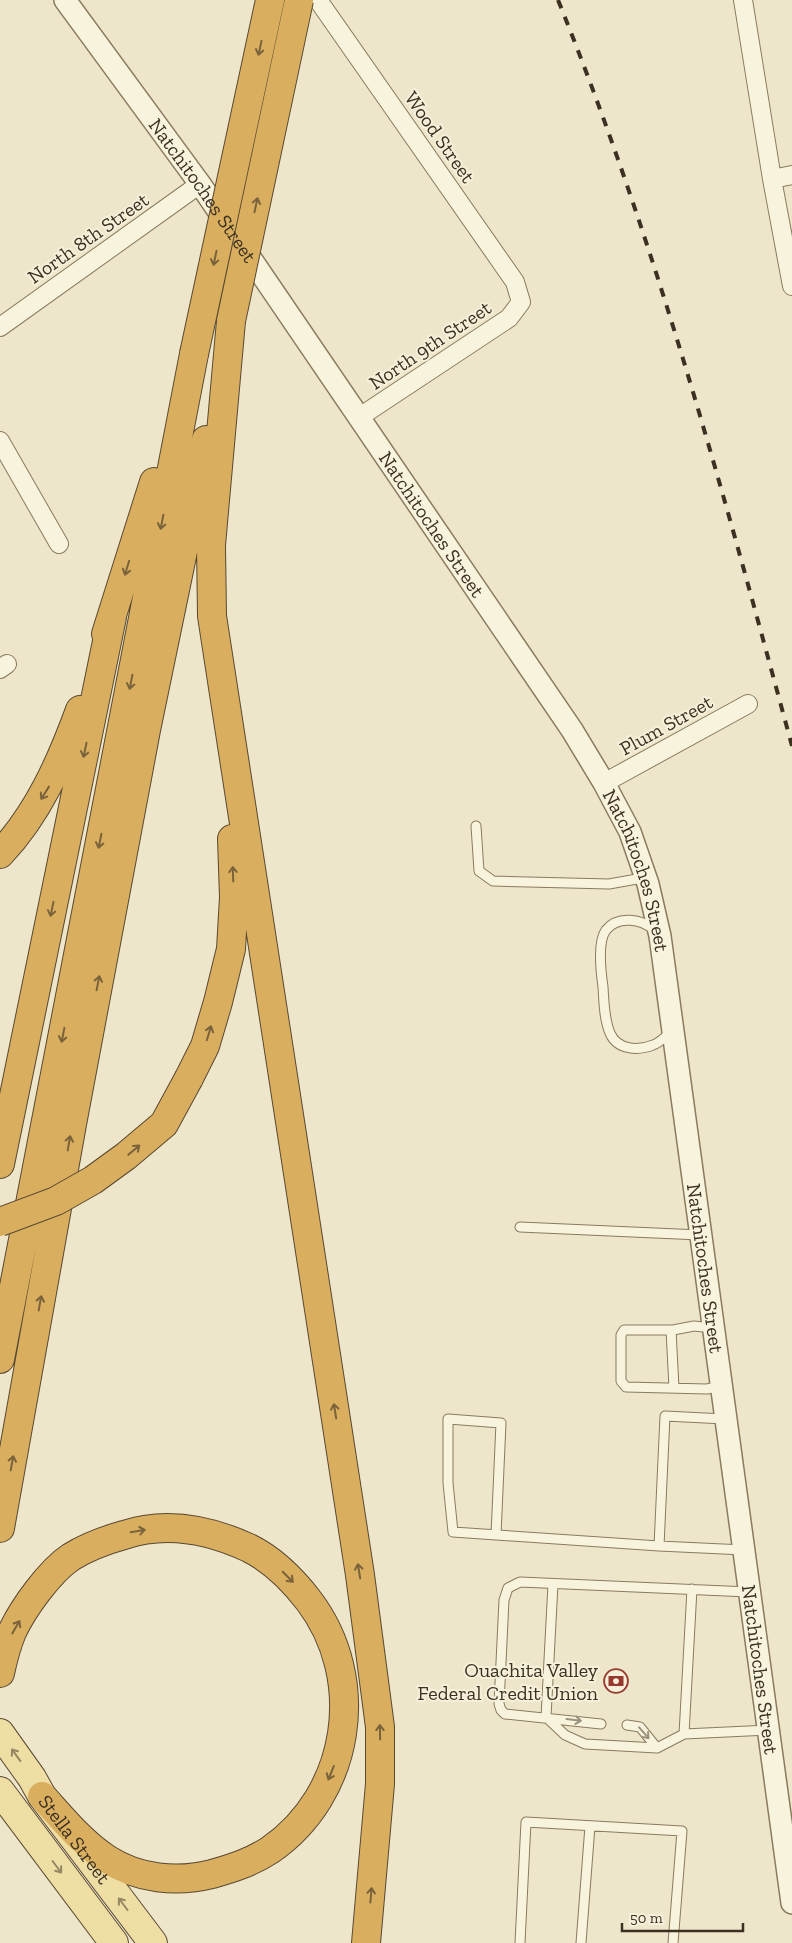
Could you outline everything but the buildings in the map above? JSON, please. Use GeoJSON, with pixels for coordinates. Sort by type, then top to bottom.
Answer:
{"type":"FeatureCollection","features":[{"type":"Feature","properties":{"kind":"highway"},"geometry":{"type":"LineString","coordinates":[[0,1359],[194,354],[270,0]]}},
{"type":"Feature","properties":{"kind":"highway"},"geometry":{"type":"LineString","coordinates":[[0,1528],[74,1114],[145,739],[299,0]]}},
{"type":"Feature","properties":{"kind":"highway"},"geometry":{"type":"LineString","coordinates":[[0,1222],[56,1201],[93,1180],[126,1156],[164,1124],[205,1046],[218,1002],[231,949],[234,897],[231,813],[212,616],[211,546],[231,321]]}},
{"type":"Feature","properties":{"kind":"highway"},"geometry":{"type":"LineString","coordinates":[[0,854],[12,841],[48,787],[76,721],[112,617],[194,354]]}},
{"type":"Feature","properties":{"kind":"highway"},"geometry":{"type":"LineString","coordinates":[[212,616],[360,1575],[379,1718],[380,1784],[366,1943]]}},
{"type":"Feature","properties":{"kind":"highway"},"geometry":{"type":"LineString","coordinates":[[0,1164],[112,617]]}},
{"type":"Feature","properties":{"kind":"highway"},"geometry":{"type":"LineString","coordinates":[[0,1056],[6,1091],[6,1114],[0,1154]]}},
{"type":"Feature","properties":{"kind":"highway"},"geometry":{"type":"LineString","coordinates":[[0,1673],[12,1632],[51,1574],[71,1557],[103,1541],[134,1531],[162,1528],[190,1529],[215,1534],[260,1554],[282,1571],[301,1590],[321,1617],[333,1642],[341,1672],[345,1710],[341,1747],[328,1780],[312,1808],[294,1830],[269,1850],[239,1867],[204,1876],[178,1879],[158,1878],[128,1870],[106,1859],[76,1832],[37,1786]]}},
{"type":"Feature","properties":{"kind":"main road","name":"Stella Street"},"geometry":{"type":"LineString","coordinates":[[0,1733],[153,1943]]}},
{"type":"Feature","properties":{"kind":"main road","name":"Stella Street"},"geometry":{"type":"LineString","coordinates":[[0,1791],[114,1943]]}},
{"type":"Feature","properties":{"kind":"street","name":"Natchitoches Street"},"geometry":{"type":"LineString","coordinates":[[65,0],[200,184],[572,730],[604,783],[630,832],[643,870],[660,936],[792,1903]]}},
{"type":"Feature","properties":{"kind":"street","name":"Wood Street"},"geometry":{"type":"LineString","coordinates":[[318,0],[515,282],[521,302]]}},
{"type":"Feature","properties":{"kind":"street"},"geometry":{"type":"LineString","coordinates":[[743,0],[772,179],[792,286]]}},
{"type":"Feature","properties":{"kind":"street"},"geometry":{"type":"LineString","coordinates":[[772,179],[792,175]]}},
{"type":"Feature","properties":{"kind":"street","name":"North 8th Street"},"geometry":{"type":"LineString","coordinates":[[0,326],[200,184]]}},
{"type":"Feature","properties":{"kind":"street","name":"North 9th Street"},"geometry":{"type":"LineString","coordinates":[[358,418],[509,318],[521,302]]}},
{"type":"Feature","properties":{"kind":"street"},"geometry":{"type":"LineString","coordinates":[[0,441],[59,544]]}},
{"type":"Feature","properties":{"kind":"street","name":"Plum Street"},"geometry":{"type":"LineString","coordinates":[[604,783],[748,704]]}},
{"type":"Feature","properties":{"kind":"lane"},"geometry":{"type":"LineString","coordinates":[[476,826],[479,871],[493,881],[609,884],[636,880],[643,870]]}},
{"type":"Feature","properties":{"kind":"lane"},"geometry":{"type":"LineString","coordinates":[[660,936],[648,925],[632,919],[616,923],[606,930],[601,944],[606,1021],[610,1034],[619,1045],[631,1048],[655,1045],[672,1030]]}},
{"type":"Feature","properties":{"kind":"lane"},"geometry":{"type":"LineString","coordinates":[[520,1227],[700,1236]]}},
{"type":"Feature","properties":{"kind":"lane"},"geometry":{"type":"LineString","coordinates":[[713,1328],[694,1326],[671,1330],[624,1330],[621,1335],[621,1381],[626,1387],[707,1389],[721,1386]]}},
{"type":"Feature","properties":{"kind":"lane"},"geometry":{"type":"LineString","coordinates":[[671,1330],[674,1388]]}},
{"type":"Feature","properties":{"kind":"lane"},"geometry":{"type":"LineString","coordinates":[[659,1546],[665,1416],[726,1419]]}},
{"type":"Feature","properties":{"kind":"lane"},"geometry":{"type":"LineString","coordinates":[[496,1535],[501,1423],[448,1419],[448,1483],[453,1532],[496,1535],[659,1546],[744,1550]]}},
{"type":"Feature","properties":{"kind":"lane"},"geometry":{"type":"LineString","coordinates":[[601,1724],[505,1714],[502,1710],[500,1704],[504,1600],[508,1588],[520,1582],[749,1592]]}},
{"type":"Feature","properties":{"kind":"lane"},"geometry":{"type":"LineString","coordinates":[[553,1584],[546,1717],[565,1735],[585,1744],[657,1748],[684,1734],[768,1730]]}},
{"type":"Feature","properties":{"kind":"lane"},"geometry":{"type":"LineString","coordinates":[[684,1734],[692,1589]]}},
{"type":"Feature","properties":{"kind":"lane"},"geometry":{"type":"LineString","coordinates":[[627,1725],[640,1727],[657,1748]]}},
{"type":"Feature","properties":{"kind":"lane"},"geometry":{"type":"LineString","coordinates":[[520,1943],[526,1822],[682,1831],[673,1943]]}},
{"type":"Feature","properties":{"kind":"lane"},"geometry":{"type":"LineString","coordinates":[[581,1943],[590,1826]]}},
{"type":"Feature","properties":{"kind":"railway"},"geometry":{"type":"LineString","coordinates":[[558,0],[593,91],[657,276],[714,463],[792,746]]}},
{"type":"Feature","properties":{"kind":"place","name":"Ouachita Valley Federal Credit Union"},"geometry":{"type":"Point","coordinates":[616,1681]}}]}
